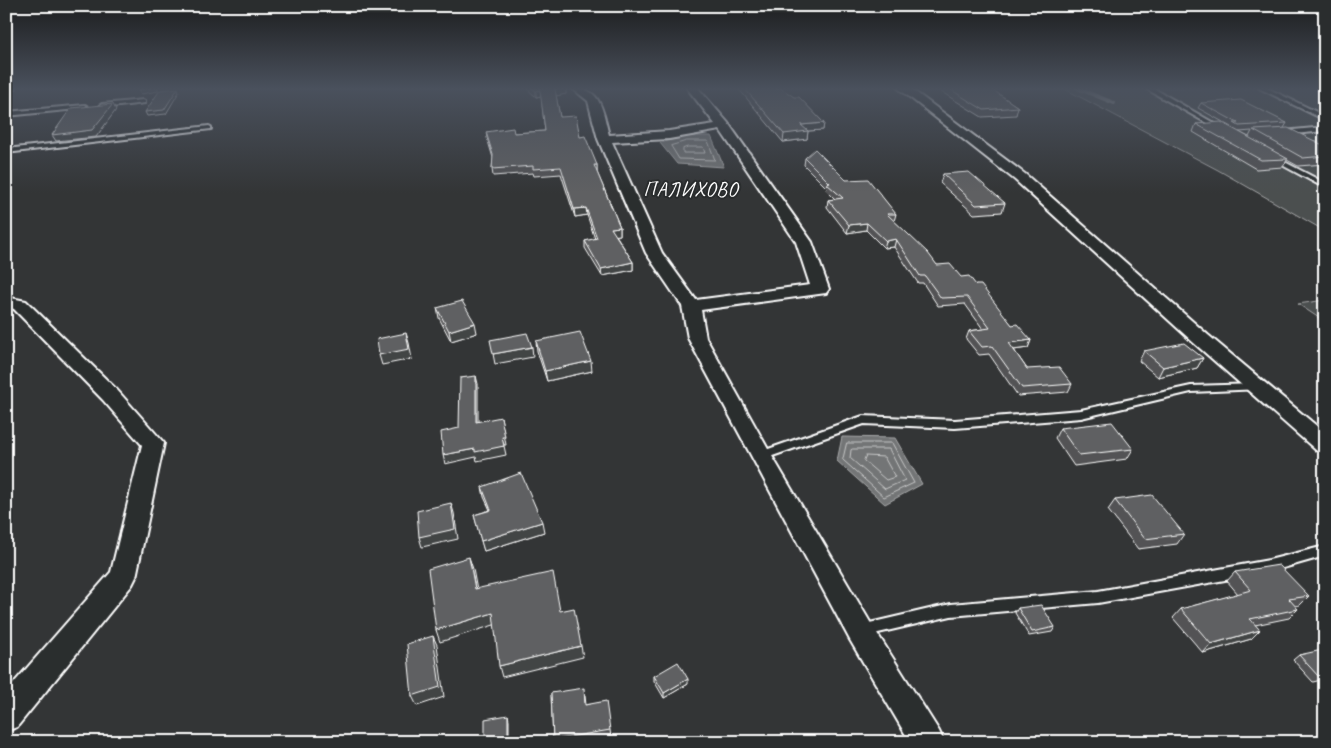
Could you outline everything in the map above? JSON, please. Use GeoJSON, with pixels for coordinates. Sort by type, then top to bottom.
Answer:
{"type":"FeatureCollection","features":[{"type":"Feature","properties":{"kind":"street"},"geometry":{"type":"LineString","coordinates":[[599,123],[604,139],[654,253],[691,306],[697,338],[860,631],[928,742]]}},
{"type":"Feature","properties":{"kind":"street"},"geometry":{"type":"LineString","coordinates":[[691,306],[820,289],[804,242],[722,123]]}},
{"type":"Feature","properties":{"kind":"street"},"geometry":{"type":"LineString","coordinates":[[949,123],[1020,177],[1201,339],[1325,445]]}},
{"type":"Feature","properties":{"kind":"street"},"geometry":{"type":"LineString","coordinates":[[604,139],[669,135],[724,126]]}},
{"type":"Feature","properties":{"kind":"street"},"geometry":{"type":"LineString","coordinates":[[6,302],[20,306],[110,396],[153,443],[124,577],[6,716]]}},
{"type":"Feature","properties":{"kind":"lane"},"geometry":{"type":"LineString","coordinates":[[1210,123],[1226,132]]}},
{"type":"Feature","properties":{"kind":"lane"},"geometry":{"type":"LineString","coordinates":[[6,151],[209,128]]}},
{"type":"Feature","properties":{"kind":"lane"},"geometry":{"type":"LineString","coordinates":[[1280,133],[1325,130]]}},
{"type":"Feature","properties":{"kind":"lane"},"geometry":{"type":"LineString","coordinates":[[1267,155],[1325,186]]}},
{"type":"Feature","properties":{"kind":"lane"},"geometry":{"type":"LineString","coordinates":[[761,456],[862,420],[954,424],[1081,414],[1191,389],[1258,387]]}},
{"type":"Feature","properties":{"kind":"lane"},"geometry":{"type":"LineString","coordinates":[[860,631],[952,610],[1098,597],[1269,566],[1325,552]]}},
{"type":"Feature","properties":{"kind":"shaded area"},"geometry":{"type":"Polygon","coordinates":[[[1129,123],[1325,123],[1325,231],[1218,170],[1129,123]]]}},
{"type":"Feature","properties":{"kind":"shaded area"},"geometry":{"type":"Polygon","coordinates":[[[1325,300],[1325,322],[1298,304],[1325,300]]]}},
{"type":"Feature","properties":{"kind":"water"},"geometry":{"type":"Polygon","coordinates":[[[686,136],[711,136],[724,167],[677,164],[660,143],[686,136]]]}},
{"type":"Feature","properties":{"kind":"water"},"geometry":{"type":"Polygon","coordinates":[[[842,437],[895,438],[922,484],[885,504],[837,461],[842,437]]]}},
{"type":"Feature","properties":{"kind":"building"},"geometry":{"type":"Polygon","coordinates":[[[61,123],[98,123],[92,130],[52,135],[61,123]]]}},
{"type":"Feature","properties":{"kind":"building"},"geometry":{"type":"Polygon","coordinates":[[[544,123],[577,123],[580,137],[585,136],[597,165],[594,165],[620,227],[611,228],[633,262],[601,269],[585,241],[597,238],[586,208],[574,209],[561,167],[533,169],[533,166],[492,169],[493,155],[486,132],[513,128],[514,133],[545,131],[544,123]]]}},
{"type":"Feature","properties":{"kind":"building"},"geometry":{"type":"Polygon","coordinates":[[[774,123],[824,123],[801,125],[808,131],[784,134],[774,123]]]}},
{"type":"Feature","properties":{"kind":"building"},"geometry":{"type":"Polygon","coordinates":[[[1223,123],[1288,159],[1261,160],[1196,124],[1223,123]]]}},
{"type":"Feature","properties":{"kind":"building"},"geometry":{"type":"Polygon","coordinates":[[[1234,123],[1287,123],[1239,126],[1234,123]]]}},
{"type":"Feature","properties":{"kind":"building"},"geometry":{"type":"Polygon","coordinates":[[[1288,128],[1325,146],[1325,156],[1303,158],[1253,130],[1288,128]]]}},
{"type":"Feature","properties":{"kind":"building"},"geometry":{"type":"Polygon","coordinates":[[[815,149],[846,180],[868,179],[896,214],[887,214],[928,253],[937,265],[950,264],[961,277],[969,276],[976,285],[981,285],[1012,325],[1017,324],[1031,340],[1009,343],[1027,369],[1059,367],[1072,384],[1022,388],[992,346],[982,347],[969,331],[990,328],[967,297],[941,298],[925,276],[920,276],[896,239],[886,241],[867,223],[849,225],[828,200],[843,198],[827,184],[830,183],[805,158],[815,149]]]}},
{"type":"Feature","properties":{"kind":"building"},"geometry":{"type":"Polygon","coordinates":[[[969,172],[1005,203],[976,205],[943,174],[969,172]]]}},
{"type":"Feature","properties":{"kind":"building"},"geometry":{"type":"Polygon","coordinates":[[[462,301],[475,323],[449,331],[437,308],[462,301]]]}},
{"type":"Feature","properties":{"kind":"building"},"geometry":{"type":"Polygon","coordinates":[[[580,332],[591,361],[545,371],[536,341],[580,332]]]}},
{"type":"Feature","properties":{"kind":"building"},"geometry":{"type":"Polygon","coordinates":[[[406,333],[409,349],[379,355],[377,339],[406,333]]]}},
{"type":"Feature","properties":{"kind":"building"},"geometry":{"type":"Polygon","coordinates":[[[527,333],[532,347],[493,354],[490,340],[527,333]]]}},
{"type":"Feature","properties":{"kind":"building"},"geometry":{"type":"Polygon","coordinates":[[[1184,343],[1203,358],[1163,367],[1144,351],[1184,343]]]}},
{"type":"Feature","properties":{"kind":"building"},"geometry":{"type":"Polygon","coordinates":[[[476,376],[476,422],[501,417],[505,437],[502,437],[504,446],[475,452],[475,449],[443,455],[441,432],[459,428],[460,378],[476,376]]]}},
{"type":"Feature","properties":{"kind":"building"},"geometry":{"type":"Polygon","coordinates":[[[1112,422],[1133,449],[1079,455],[1060,428],[1112,422]]]}},
{"type":"Feature","properties":{"kind":"building"},"geometry":{"type":"Polygon","coordinates":[[[521,473],[542,522],[481,541],[474,515],[491,510],[482,487],[521,473]]]}},
{"type":"Feature","properties":{"kind":"building"},"geometry":{"type":"Polygon","coordinates":[[[1152,495],[1184,534],[1145,539],[1115,500],[1152,495]]]}},
{"type":"Feature","properties":{"kind":"building"},"geometry":{"type":"Polygon","coordinates":[[[451,503],[455,529],[419,537],[417,511],[451,503]]]}},
{"type":"Feature","properties":{"kind":"building"},"geometry":{"type":"Polygon","coordinates":[[[469,557],[475,589],[553,572],[560,611],[574,608],[581,646],[499,666],[493,613],[436,630],[428,569],[469,557]]]}},
{"type":"Feature","properties":{"kind":"building"},"geometry":{"type":"Polygon","coordinates":[[[1279,565],[1309,596],[1289,599],[1298,609],[1250,619],[1260,630],[1211,644],[1181,609],[1251,590],[1235,572],[1279,565]]]}},
{"type":"Feature","properties":{"kind":"building"},"geometry":{"type":"Polygon","coordinates":[[[1041,605],[1055,627],[1032,632],[1018,608],[1041,605]]]}},
{"type":"Feature","properties":{"kind":"building"},"geometry":{"type":"Polygon","coordinates":[[[433,636],[440,687],[412,696],[407,644],[433,636]]]}},
{"type":"Feature","properties":{"kind":"building"},"geometry":{"type":"Polygon","coordinates":[[[1322,650],[1325,653],[1325,676],[1319,677],[1299,655],[1322,650]]]}},
{"type":"Feature","properties":{"kind":"building"},"geometry":{"type":"Polygon","coordinates":[[[678,662],[688,679],[664,693],[654,676],[678,662]]]}},
{"type":"Feature","properties":{"kind":"building"},"geometry":{"type":"Polygon","coordinates":[[[584,688],[585,705],[606,701],[610,730],[553,740],[551,693],[584,688]]]}},
{"type":"Feature","properties":{"kind":"building"},"geometry":{"type":"Polygon","coordinates":[[[508,715],[508,742],[485,742],[485,719],[508,715]]]}},
{"type":"Feature","properties":{"kind":"district","name":"ПАЛИХОВО"},"geometry":{"type":"Point","coordinates":[691,189]}}]}
